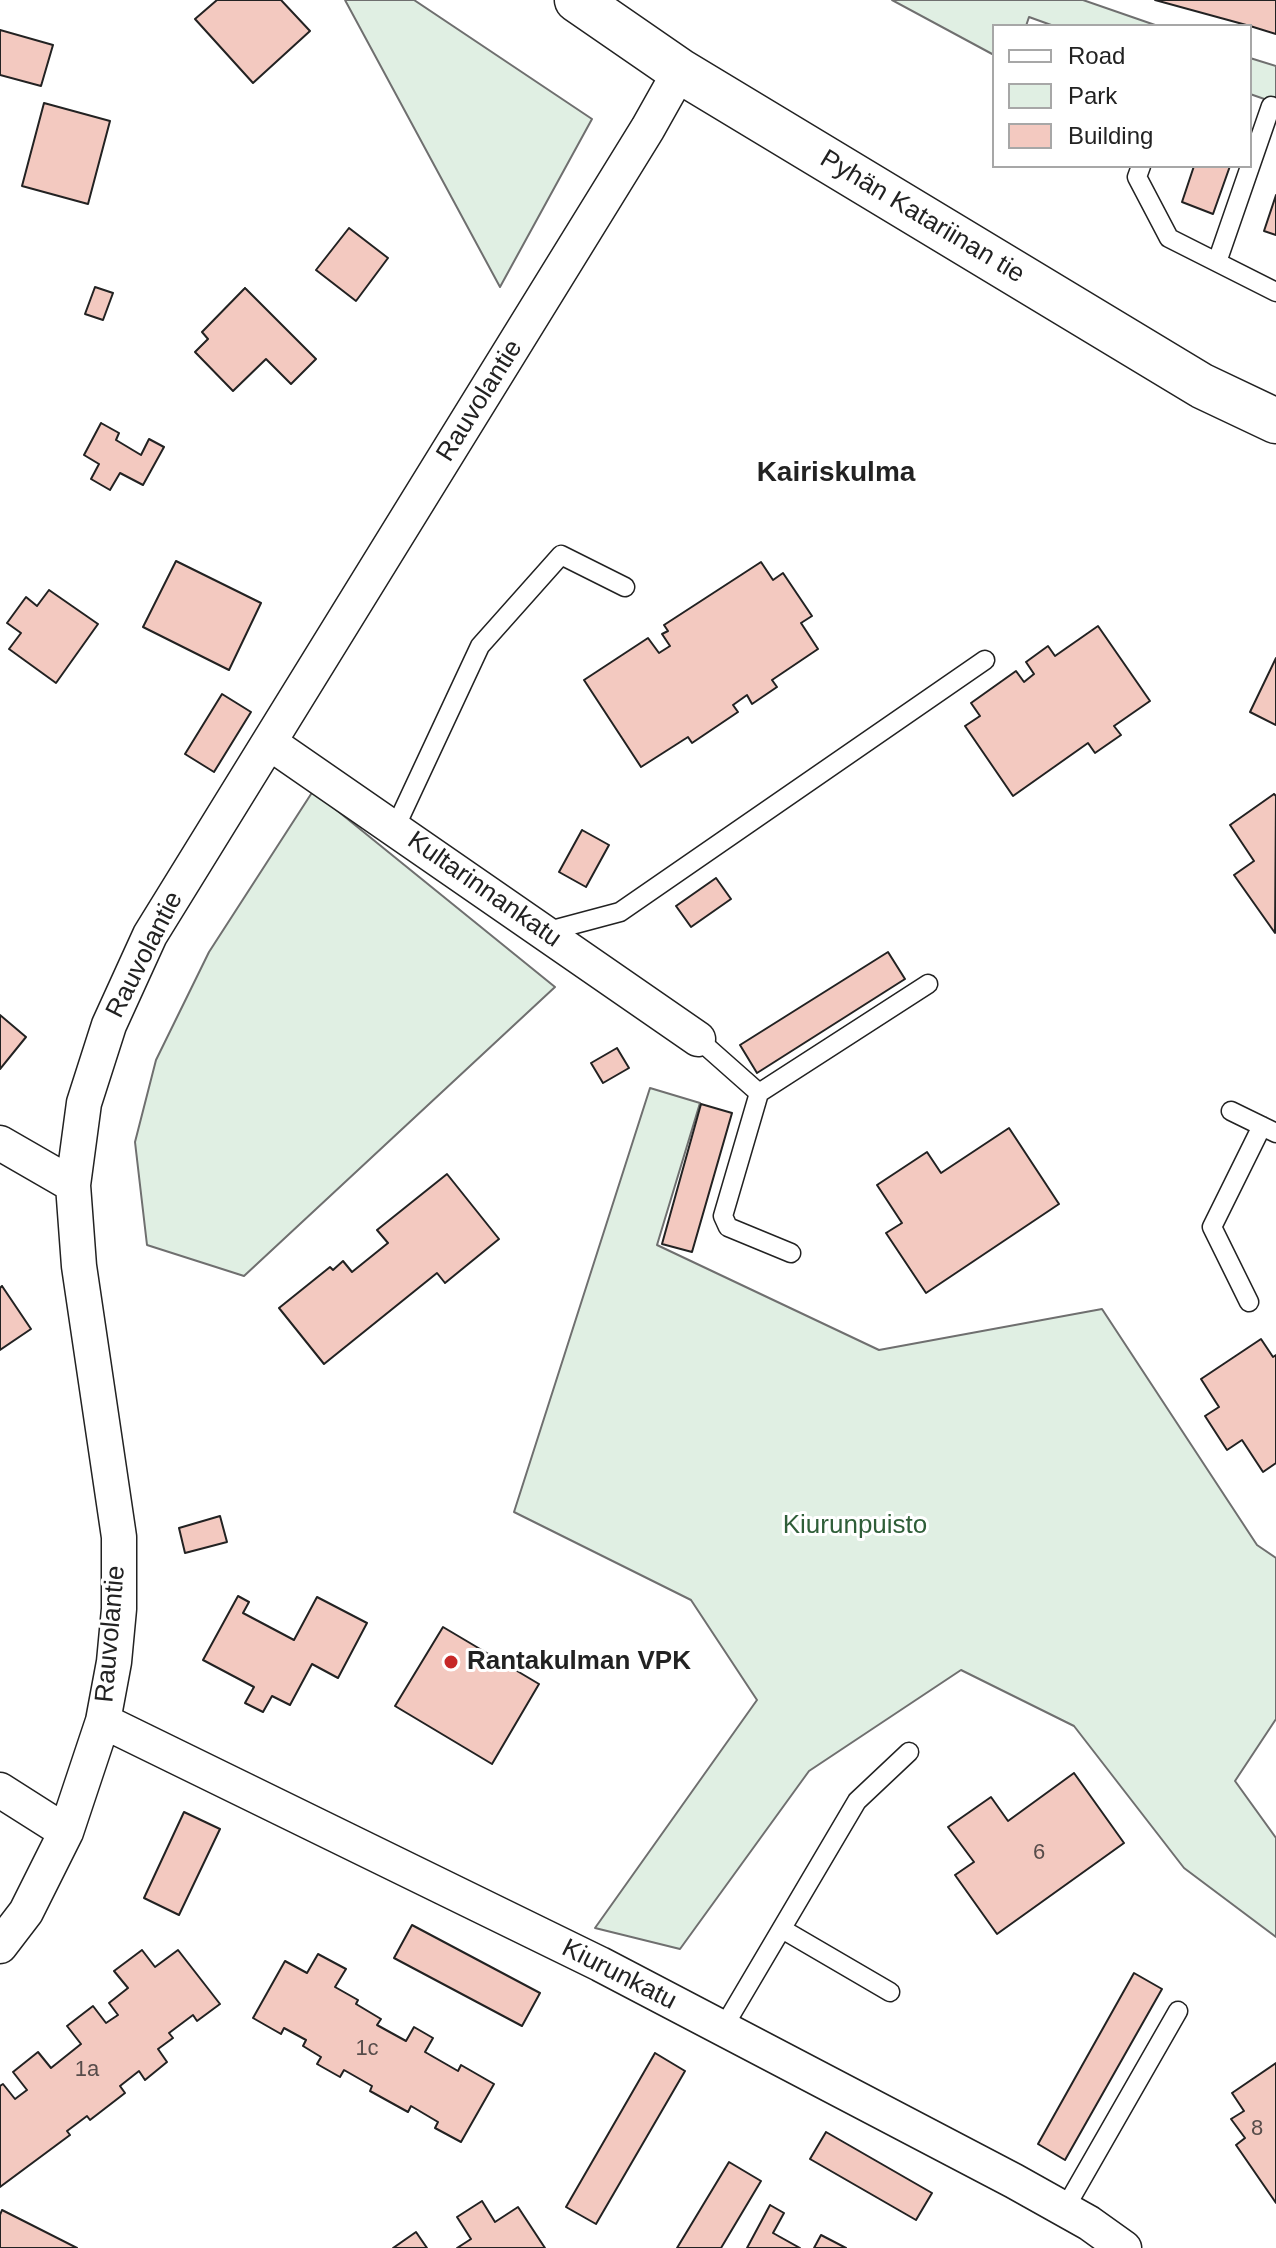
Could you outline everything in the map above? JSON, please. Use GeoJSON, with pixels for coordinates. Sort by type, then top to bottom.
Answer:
{"type":"FeatureCollection","features":[{"type":"Feature","properties":{"kind":"street","name":"Pyhän Katariinan tie"},"geometry":{"type":"LineString","coordinates":[[577,0],[680,71],[1202,386],[1276,421]]}},
{"type":"Feature","properties":{"kind":"street","name":"Rauvolantie"},"geometry":{"type":"LineString","coordinates":[[0,1946],[26,1912],[66,1832],[103,1721],[114,1662],[119,1609],[119,1537],[79,1266],[73,1185],[84,1103],[109,1025],[150,935],[648,128],[680,71]]}},
{"type":"Feature","properties":{"kind":"street","name":"Kultarinnankatu"},"geometry":{"type":"LineString","coordinates":[[270,743],[698,1039]]}},
{"type":"Feature","properties":{"kind":"street"},"geometry":{"type":"LineString","coordinates":[[0,1143],[73,1185]]}},
{"type":"Feature","properties":{"kind":"street","name":"Kiurunkatu"},"geometry":{"type":"LineString","coordinates":[[103,1721],[600,1964],[1064,2210],[1124,2248]]}},
{"type":"Feature","properties":{"kind":"street"},"geometry":{"type":"LineString","coordinates":[[0,1790],[66,1832]]}},
{"type":"Feature","properties":{"kind":"lane"},"geometry":{"type":"LineString","coordinates":[[1252,161],[1271,106]]}},
{"type":"Feature","properties":{"kind":"lane"},"geometry":{"type":"LineString","coordinates":[[1140,168],[1137,177],[1169,238],[1276,292]]}},
{"type":"Feature","properties":{"kind":"lane"},"geometry":{"type":"LineString","coordinates":[[1217,262],[1250,168]]}},
{"type":"Feature","properties":{"kind":"lane"},"geometry":{"type":"LineString","coordinates":[[395,828],[480,646],[561,555],[625,587]]}},
{"type":"Feature","properties":{"kind":"lane"},"geometry":{"type":"LineString","coordinates":[[545,932],[620,912],[985,660]]}},
{"type":"Feature","properties":{"kind":"lane"},"geometry":{"type":"LineString","coordinates":[[791,1253],[728,1227],[723,1216],[759,1093],[928,984]]}},
{"type":"Feature","properties":{"kind":"lane"},"geometry":{"type":"LineString","coordinates":[[698,1039],[759,1093]]}},
{"type":"Feature","properties":{"kind":"lane"},"geometry":{"type":"LineString","coordinates":[[1231,1111],[1269,1130],[1212,1227],[1249,1302]]}},
{"type":"Feature","properties":{"kind":"lane"},"geometry":{"type":"LineString","coordinates":[[723,2028],[857,1801],[909,1752]]}},
{"type":"Feature","properties":{"kind":"lane"},"geometry":{"type":"LineString","coordinates":[[782,1929],[890,1992]]}},
{"type":"Feature","properties":{"kind":"lane"},"geometry":{"type":"LineString","coordinates":[[1064,2210],[1178,2011]]}},
{"type":"Feature","properties":{"kind":"green space"},"geometry":{"type":"Polygon","coordinates":[[[345,0],[414,0],[592,119],[500,287],[345,0]]]}},
{"type":"Feature","properties":{"kind":"green space"},"geometry":{"type":"Polygon","coordinates":[[[892,0],[1083,0],[1152,24],[1048,24],[1029,17],[1027,24],[992,24],[992,54],[892,0]]]}},
{"type":"Feature","properties":{"kind":"green space"},"geometry":{"type":"Polygon","coordinates":[[[1252,59],[1276,66],[1276,103],[1252,95],[1252,59]]]}},
{"type":"Feature","properties":{"kind":"green space"},"geometry":{"type":"Polygon","coordinates":[[[313,791],[555,987],[244,1276],[147,1245],[135,1142],[156,1060],[209,952],[313,791]]]}},
{"type":"Feature","properties":{"kind":"green space","name":"Kiurunpuisto"},"geometry":{"type":"Polygon","coordinates":[[[650,1088],[700,1103],[657,1245],[879,1350],[1102,1309],[1257,1545],[1276,1558],[1276,1719],[1235,1781],[1276,1838],[1276,1937],[1184,1868],[1074,1726],[961,1670],[809,1771],[680,1949],[595,1928],[757,1700],[691,1600],[514,1512],[650,1088]]]}},
{"type":"Feature","properties":{"kind":"building"},"geometry":{"type":"Polygon","coordinates":[[[217,0],[281,0],[310,31],[253,83],[195,19],[217,0]]]}},
{"type":"Feature","properties":{"kind":"building"},"geometry":{"type":"Polygon","coordinates":[[[1155,0],[1276,0],[1276,34],[1252,27],[1252,24],[1155,0]]]}},
{"type":"Feature","properties":{"kind":"building"},"geometry":{"type":"Polygon","coordinates":[[[0,30],[53,45],[41,86],[0,75],[0,30]]]}},
{"type":"Feature","properties":{"kind":"building"},"geometry":{"type":"Polygon","coordinates":[[[44,103],[110,121],[88,204],[22,186],[44,103]]]}},
{"type":"Feature","properties":{"kind":"building"},"geometry":{"type":"Polygon","coordinates":[[[1193,168],[1229,168],[1213,214],[1182,202],[1193,168]]]}},
{"type":"Feature","properties":{"kind":"building"},"geometry":{"type":"Polygon","coordinates":[[[1276,195],[1276,235],[1264,231],[1276,195]]]}},
{"type":"Feature","properties":{"kind":"building"},"geometry":{"type":"Polygon","coordinates":[[[349,228],[388,258],[356,301],[316,270],[349,228]]]}},
{"type":"Feature","properties":{"kind":"building"},"geometry":{"type":"Polygon","coordinates":[[[95,287],[113,293],[103,320],[85,314],[95,287]]]}},
{"type":"Feature","properties":{"kind":"building"},"geometry":{"type":"Polygon","coordinates":[[[245,288],[316,359],[291,384],[266,359],[233,391],[195,352],[208,339],[202,332],[245,288]]]}},
{"type":"Feature","properties":{"kind":"building"},"geometry":{"type":"Polygon","coordinates":[[[101,423],[119,433],[116,440],[141,455],[149,439],[164,447],[143,485],[120,473],[110,490],[91,479],[99,464],[84,455],[101,423]]]}},
{"type":"Feature","properties":{"kind":"building"},"geometry":{"type":"Polygon","coordinates":[[[176,561],[261,603],[229,670],[143,627],[176,561]]]}},
{"type":"Feature","properties":{"kind":"building"},"geometry":{"type":"Polygon","coordinates":[[[761,562],[773,580],[783,573],[812,616],[801,623],[818,649],[772,680],[777,687],[752,704],[747,695],[733,705],[738,712],[692,743],[688,737],[641,767],[584,680],[648,638],[659,653],[670,646],[662,634],[668,631],[664,625],[761,562]]]}},
{"type":"Feature","properties":{"kind":"building"},"geometry":{"type":"Polygon","coordinates":[[[49,590],[98,624],[56,683],[9,649],[21,633],[7,623],[26,597],[37,606],[49,590]]]}},
{"type":"Feature","properties":{"kind":"building"},"geometry":{"type":"Polygon","coordinates":[[[1098,626],[1150,701],[1114,726],[1121,735],[1095,753],[1088,743],[1013,796],[965,726],[980,716],[971,703],[1016,671],[1024,682],[1034,674],[1026,662],[1048,646],[1055,656],[1098,626]]]}},
{"type":"Feature","properties":{"kind":"building"},"geometry":{"type":"Polygon","coordinates":[[[1276,658],[1276,725],[1250,712],[1276,658]]]}},
{"type":"Feature","properties":{"kind":"building"},"geometry":{"type":"Polygon","coordinates":[[[222,694],[251,712],[214,772],[185,754],[222,694]]]}},
{"type":"Feature","properties":{"kind":"building"},"geometry":{"type":"Polygon","coordinates":[[[1274,794],[1275,933],[1234,875],[1254,861],[1230,825],[1274,794]]]}},
{"type":"Feature","properties":{"kind":"building"},"geometry":{"type":"Polygon","coordinates":[[[582,830],[609,845],[586,887],[559,872],[582,830]]]}},
{"type":"Feature","properties":{"kind":"building"},"geometry":{"type":"Polygon","coordinates":[[[716,878],[731,899],[691,927],[676,906],[716,878]]]}},
{"type":"Feature","properties":{"kind":"building"},"geometry":{"type":"Polygon","coordinates":[[[888,952],[905,979],[757,1073],[740,1045],[888,952]]]}},
{"type":"Feature","properties":{"kind":"building"},"geometry":{"type":"Polygon","coordinates":[[[0,1015],[26,1037],[0,1069],[0,1015]]]}},
{"type":"Feature","properties":{"kind":"building"},"geometry":{"type":"Polygon","coordinates":[[[617,1048],[629,1068],[603,1083],[591,1063],[617,1048]]]}},
{"type":"Feature","properties":{"kind":"building"},"geometry":{"type":"Polygon","coordinates":[[[701,1104],[732,1113],[692,1252],[662,1244],[701,1104]]]}},
{"type":"Feature","properties":{"kind":"building"},"geometry":{"type":"Polygon","coordinates":[[[1009,1128],[1059,1204],[926,1293],[886,1233],[902,1223],[877,1185],[927,1152],[941,1173],[1009,1128]]]}},
{"type":"Feature","properties":{"kind":"building"},"geometry":{"type":"Polygon","coordinates":[[[447,1174],[499,1239],[445,1283],[437,1273],[324,1364],[279,1308],[330,1267],[333,1270],[343,1261],[352,1272],[388,1243],[377,1230],[447,1174]]]}},
{"type":"Feature","properties":{"kind":"building"},"geometry":{"type":"Polygon","coordinates":[[[2,1286],[31,1329],[0,1350],[0,1288],[2,1286]]]}},
{"type":"Feature","properties":{"kind":"building"},"geometry":{"type":"Polygon","coordinates":[[[1261,1339],[1273,1357],[1276,1355],[1276,1463],[1263,1472],[1242,1440],[1227,1450],[1205,1416],[1219,1407],[1201,1379],[1261,1339]]]}},
{"type":"Feature","properties":{"kind":"building"},"geometry":{"type":"Polygon","coordinates":[[[220,1516],[227,1542],[185,1553],[179,1528],[220,1516]]]}},
{"type":"Feature","properties":{"kind":"building"},"geometry":{"type":"Polygon","coordinates":[[[238,1596],[249,1602],[243,1613],[294,1640],[317,1597],[367,1623],[338,1678],[312,1664],[290,1705],[272,1696],[263,1712],[245,1703],[254,1687],[203,1660],[238,1596]]]}},
{"type":"Feature","properties":{"kind":"building"},"geometry":{"type":"Polygon","coordinates":[[[443,1627],[539,1684],[492,1764],[395,1706],[443,1627]]]}},
{"type":"Feature","properties":{"kind":"building"},"geometry":{"type":"Polygon","coordinates":[[[1074,1773],[1124,1843],[997,1934],[955,1875],[974,1862],[948,1827],[991,1797],[1008,1821],[1074,1773]]]}},
{"type":"Feature","properties":{"kind":"building"},"geometry":{"type":"Polygon","coordinates":[[[184,1812],[220,1829],[179,1915],[144,1898],[184,1812]]]}},
{"type":"Feature","properties":{"kind":"building"},"geometry":{"type":"Polygon","coordinates":[[[412,1925],[540,1993],[522,2026],[394,1958],[412,1925]]]}},
{"type":"Feature","properties":{"kind":"building"},"geometry":{"type":"Polygon","coordinates":[[[142,1950],[155,1967],[178,1950],[220,2004],[197,2021],[193,2015],[169,2033],[173,2038],[158,2049],[167,2062],[145,2080],[139,2071],[120,2086],[125,2093],[90,2120],[87,2116],[67,2131],[70,2135],[0,2187],[0,2086],[3,2084],[15,2099],[27,2090],[13,2072],[38,2052],[51,2068],[81,2044],[67,2026],[93,2006],[106,2023],[118,2015],[109,2003],[128,1988],[114,1971],[142,1950]]]}},
{"type":"Feature","properties":{"kind":"building"},"geometry":{"type":"Polygon","coordinates":[[[318,1954],[346,1969],[335,1987],[358,2000],[356,2004],[381,2019],[377,2025],[406,2041],[414,2027],[433,2038],[425,2052],[458,2071],[461,2065],[494,2084],[461,2142],[435,2128],[438,2122],[411,2106],[408,2112],[370,2091],[372,2086],[344,2070],[340,2077],[317,2064],[321,2057],[303,2046],[306,2040],[284,2028],[281,2034],[253,2018],[285,1961],[307,1973],[318,1954]]]}},
{"type":"Feature","properties":{"kind":"building"},"geometry":{"type":"Polygon","coordinates":[[[1134,1973],[1162,1989],[1065,2160],[1038,2144],[1134,1973]]]}},
{"type":"Feature","properties":{"kind":"building"},"geometry":{"type":"Polygon","coordinates":[[[655,2053],[685,2071],[596,2224],[566,2207],[655,2053]]]}},
{"type":"Feature","properties":{"kind":"building"},"geometry":{"type":"Polygon","coordinates":[[[1276,2063],[1276,2203],[1236,2145],[1245,2138],[1231,2119],[1244,2111],[1232,2093],[1276,2063]]]}},
{"type":"Feature","properties":{"kind":"building"},"geometry":{"type":"Polygon","coordinates":[[[826,2132],[932,2193],[916,2220],[810,2159],[826,2132]]]}},
{"type":"Feature","properties":{"kind":"building"},"geometry":{"type":"Polygon","coordinates":[[[729,2162],[761,2181],[721,2248],[677,2248],[729,2162]]]}},
{"type":"Feature","properties":{"kind":"building"},"geometry":{"type":"Polygon","coordinates":[[[482,2201],[495,2222],[518,2207],[545,2248],[457,2248],[471,2239],[457,2217],[482,2201]]]}},
{"type":"Feature","properties":{"kind":"building"},"geometry":{"type":"Polygon","coordinates":[[[770,2205],[784,2213],[773,2233],[800,2248],[747,2248],[770,2205]]]}},
{"type":"Feature","properties":{"kind":"building"},"geometry":{"type":"Polygon","coordinates":[[[2,2210],[77,2248],[0,2248],[2,2210]]]}},
{"type":"Feature","properties":{"kind":"building"},"geometry":{"type":"Polygon","coordinates":[[[416,2232],[427,2248],[393,2248],[416,2232]]]}},
{"type":"Feature","properties":{"kind":"building"},"geometry":{"type":"Polygon","coordinates":[[[821,2235],[846,2248],[814,2248],[821,2235]]]}},
{"type":"Feature","properties":{"kind":"place","name":"Rantakulman VPK"},"geometry":{"type":"Point","coordinates":[451,1662]}},
{"type":"Feature","properties":{"kind":"district","name":"Kairiskulma"},"geometry":{"type":"Point","coordinates":[836,473]}}]}
